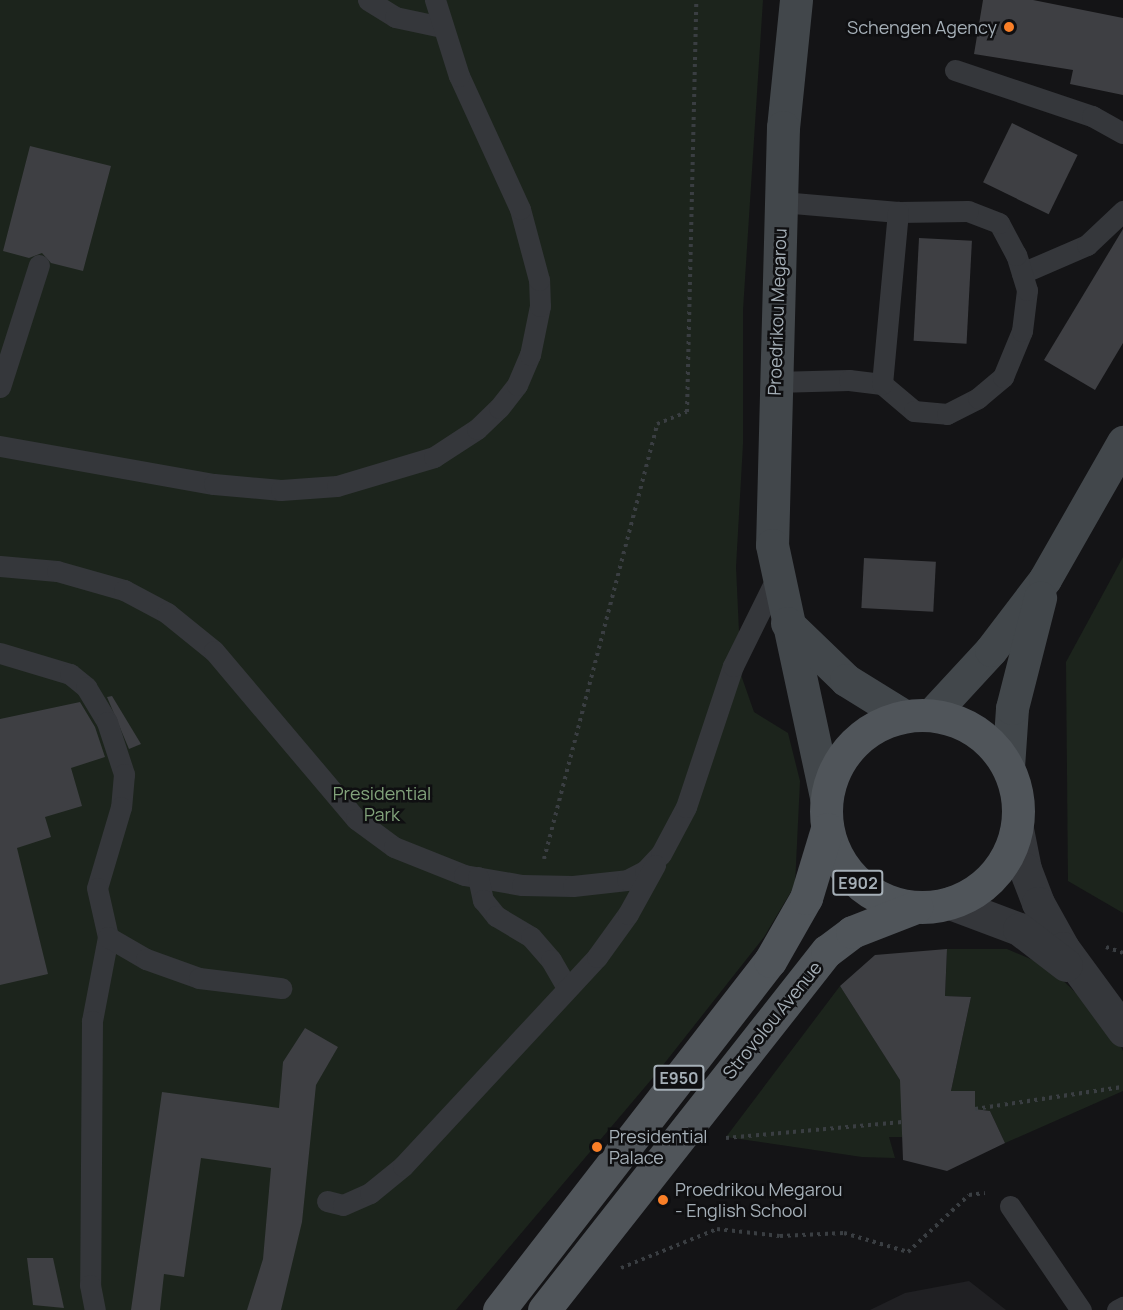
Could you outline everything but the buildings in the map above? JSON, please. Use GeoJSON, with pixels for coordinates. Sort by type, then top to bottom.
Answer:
{"type":"FeatureCollection","features":[{"type":"Feature","properties":{"kind":"main road","name":"Proedrikou Megarou"},"geometry":{"type":"LineString","coordinates":[[796,0],[783,127],[771,510],[776,579],[826,797]]}},
{"type":"Feature","properties":{"kind":"main road"},"geometry":{"type":"LineString","coordinates":[[787,623],[846,680],[918,716],[991,650],[1046,579],[1123,442]]}},
{"type":"Feature","properties":{"kind":"main road"},"geometry":{"type":"LineString","coordinates":[[1008,767],[1012,708],[1046,579]]}},
{"type":"Feature","properties":{"kind":"main road","name":"E902"},"geometry":{"type":"LineString","coordinates":[[918,716],[968,726],[997,751],[1008,767],[1018,800],[1017,829],[1008,854],[993,876],[950,903],[916,907],[881,898],[851,877],[832,847],[827,829],[826,797],[837,766],[849,748],[865,733],[918,716]]}},
{"type":"Feature","properties":{"kind":"main road","name":"Strovolou Avenue"},"geometry":{"type":"LineString","coordinates":[[499,1310],[770,961],[806,898],[827,829]]}},
{"type":"Feature","properties":{"kind":"main road","name":"Strovolou Avenue"},"geometry":{"type":"LineString","coordinates":[[544,1310],[827,951],[852,932],[916,907]]}},
{"type":"Feature","properties":{"kind":"street"},"geometry":{"type":"LineString","coordinates":[[1017,829],[1025,869],[1038,903],[1063,948],[1123,1030]]}},
{"type":"Feature","properties":{"kind":"street"},"geometry":{"type":"LineString","coordinates":[[950,903],[1019,929],[1045,946],[1100,997]]}},
{"type":"Feature","properties":{"kind":"lane"},"geometry":{"type":"LineString","coordinates":[[368,0],[395,17],[442,27]]}},
{"type":"Feature","properties":{"kind":"lane"},"geometry":{"type":"LineString","coordinates":[[0,446],[214,484],[281,490],[337,486],[391,473],[434,457],[477,429],[517,385],[530,355],[540,306],[539,280],[520,210],[459,76],[435,0]]}},
{"type":"Feature","properties":{"kind":"lane"},"geometry":{"type":"LineString","coordinates":[[955,70],[1092,116],[1123,133]]}},
{"type":"Feature","properties":{"kind":"lane"},"geometry":{"type":"LineString","coordinates":[[775,382],[849,380],[882,384],[914,411],[947,414],[978,398],[1003,377],[1022,332],[1027,290],[1022,273],[999,223],[969,211],[898,212],[781,202]]}},
{"type":"Feature","properties":{"kind":"lane"},"geometry":{"type":"LineString","coordinates":[[882,384],[898,212]]}},
{"type":"Feature","properties":{"kind":"lane"},"geometry":{"type":"LineString","coordinates":[[1022,273],[1087,245],[1123,212]]}},
{"type":"Feature","properties":{"kind":"lane"},"geometry":{"type":"LineString","coordinates":[[0,387],[39,265]]}},
{"type":"Feature","properties":{"kind":"lane"},"geometry":{"type":"LineString","coordinates":[[0,566],[57,571],[124,590],[166,613],[214,651],[356,819],[394,847],[478,878],[537,885],[603,885],[627,880],[645,871],[661,854]]}},
{"type":"Feature","properties":{"kind":"lane"},"geometry":{"type":"LineString","coordinates":[[327,1201],[343,1205],[370,1193],[403,1166],[567,988],[628,914],[675,831],[733,666],[776,579]]}},
{"type":"Feature","properties":{"kind":"lane"},"geometry":{"type":"LineString","coordinates":[[0,653],[70,674],[98,704],[115,741],[125,788],[97,888],[108,937],[92,1021],[90,1285],[95,1310]]}},
{"type":"Feature","properties":{"kind":"lane"},"geometry":{"type":"LineString","coordinates":[[478,878],[483,900],[495,916],[531,937],[551,960],[567,988]]}},
{"type":"Feature","properties":{"kind":"lane"},"geometry":{"type":"LineString","coordinates":[[108,937],[146,959],[199,978],[281,988]]}},
{"type":"Feature","properties":{"kind":"lane"},"geometry":{"type":"LineString","coordinates":[[1010,1206],[1081,1310]]}},
{"type":"Feature","properties":{"kind":"lane"},"geometry":{"type":"LineString","coordinates":[[1117,1310],[1123,1307]]}},
{"type":"Feature","properties":{"kind":"path"},"geometry":{"type":"LineString","coordinates":[[537,885],[657,424],[687,412],[696,0]]}},
{"type":"Feature","properties":{"kind":"path"},"geometry":{"type":"LineString","coordinates":[[975,1109],[1123,1087]]}},
{"type":"Feature","properties":{"kind":"path"},"geometry":{"type":"LineString","coordinates":[[726,1138],[902,1122]]}},
{"type":"Feature","properties":{"kind":"path"},"geometry":{"type":"LineString","coordinates":[[587,1255],[613,1270],[717,1229],[780,1236],[844,1233],[908,1252],[969,1195],[995,1191],[1010,1206]]}},
{"type":"Feature","properties":{"kind":"shaded area"},"geometry":{"type":"Polygon","coordinates":[[[969,1281],[1006,1310],[870,1310],[905,1293],[969,1281]]]}},
{"type":"Feature","properties":{"kind":"green space","name":"Presidential Park"},"geometry":{"type":"Polygon","coordinates":[[[0,0],[763,0],[743,310],[743,444],[736,567],[741,675],[754,712],[788,733],[800,781],[795,885],[764,937],[656,1074],[456,1310],[0,1310],[0,0]]]}},
{"type":"Feature","properties":{"kind":"green space"},"geometry":{"type":"Polygon","coordinates":[[[1123,557],[1123,913],[1068,881],[1066,662],[1123,557]]]}},
{"type":"Feature","properties":{"kind":"green space"},"geometry":{"type":"Polygon","coordinates":[[[947,949],[1007,949],[1049,967],[1102,1018],[1118,1040],[1123,1051],[1123,1091],[1005,1143],[990,1111],[975,1109],[975,1091],[951,1091],[971,997],[945,996],[947,949]]]}},
{"type":"Feature","properties":{"kind":"green space"},"geometry":{"type":"Polygon","coordinates":[[[840,986],[912,1098],[902,1137],[889,1137],[895,1158],[862,1157],[726,1137],[840,986]]]}},
{"type":"Feature","properties":{"kind":"place","name":"Schengen Agency"},"geometry":{"type":"Point","coordinates":[1009,27]}},
{"type":"Feature","properties":{"kind":"place","name":"Presidential Palace"},"geometry":{"type":"Point","coordinates":[597,1147]}},
{"type":"Feature","properties":{"kind":"place","name":"Proedrikou Megarou - English School"},"geometry":{"type":"Point","coordinates":[663,1200]}}]}
